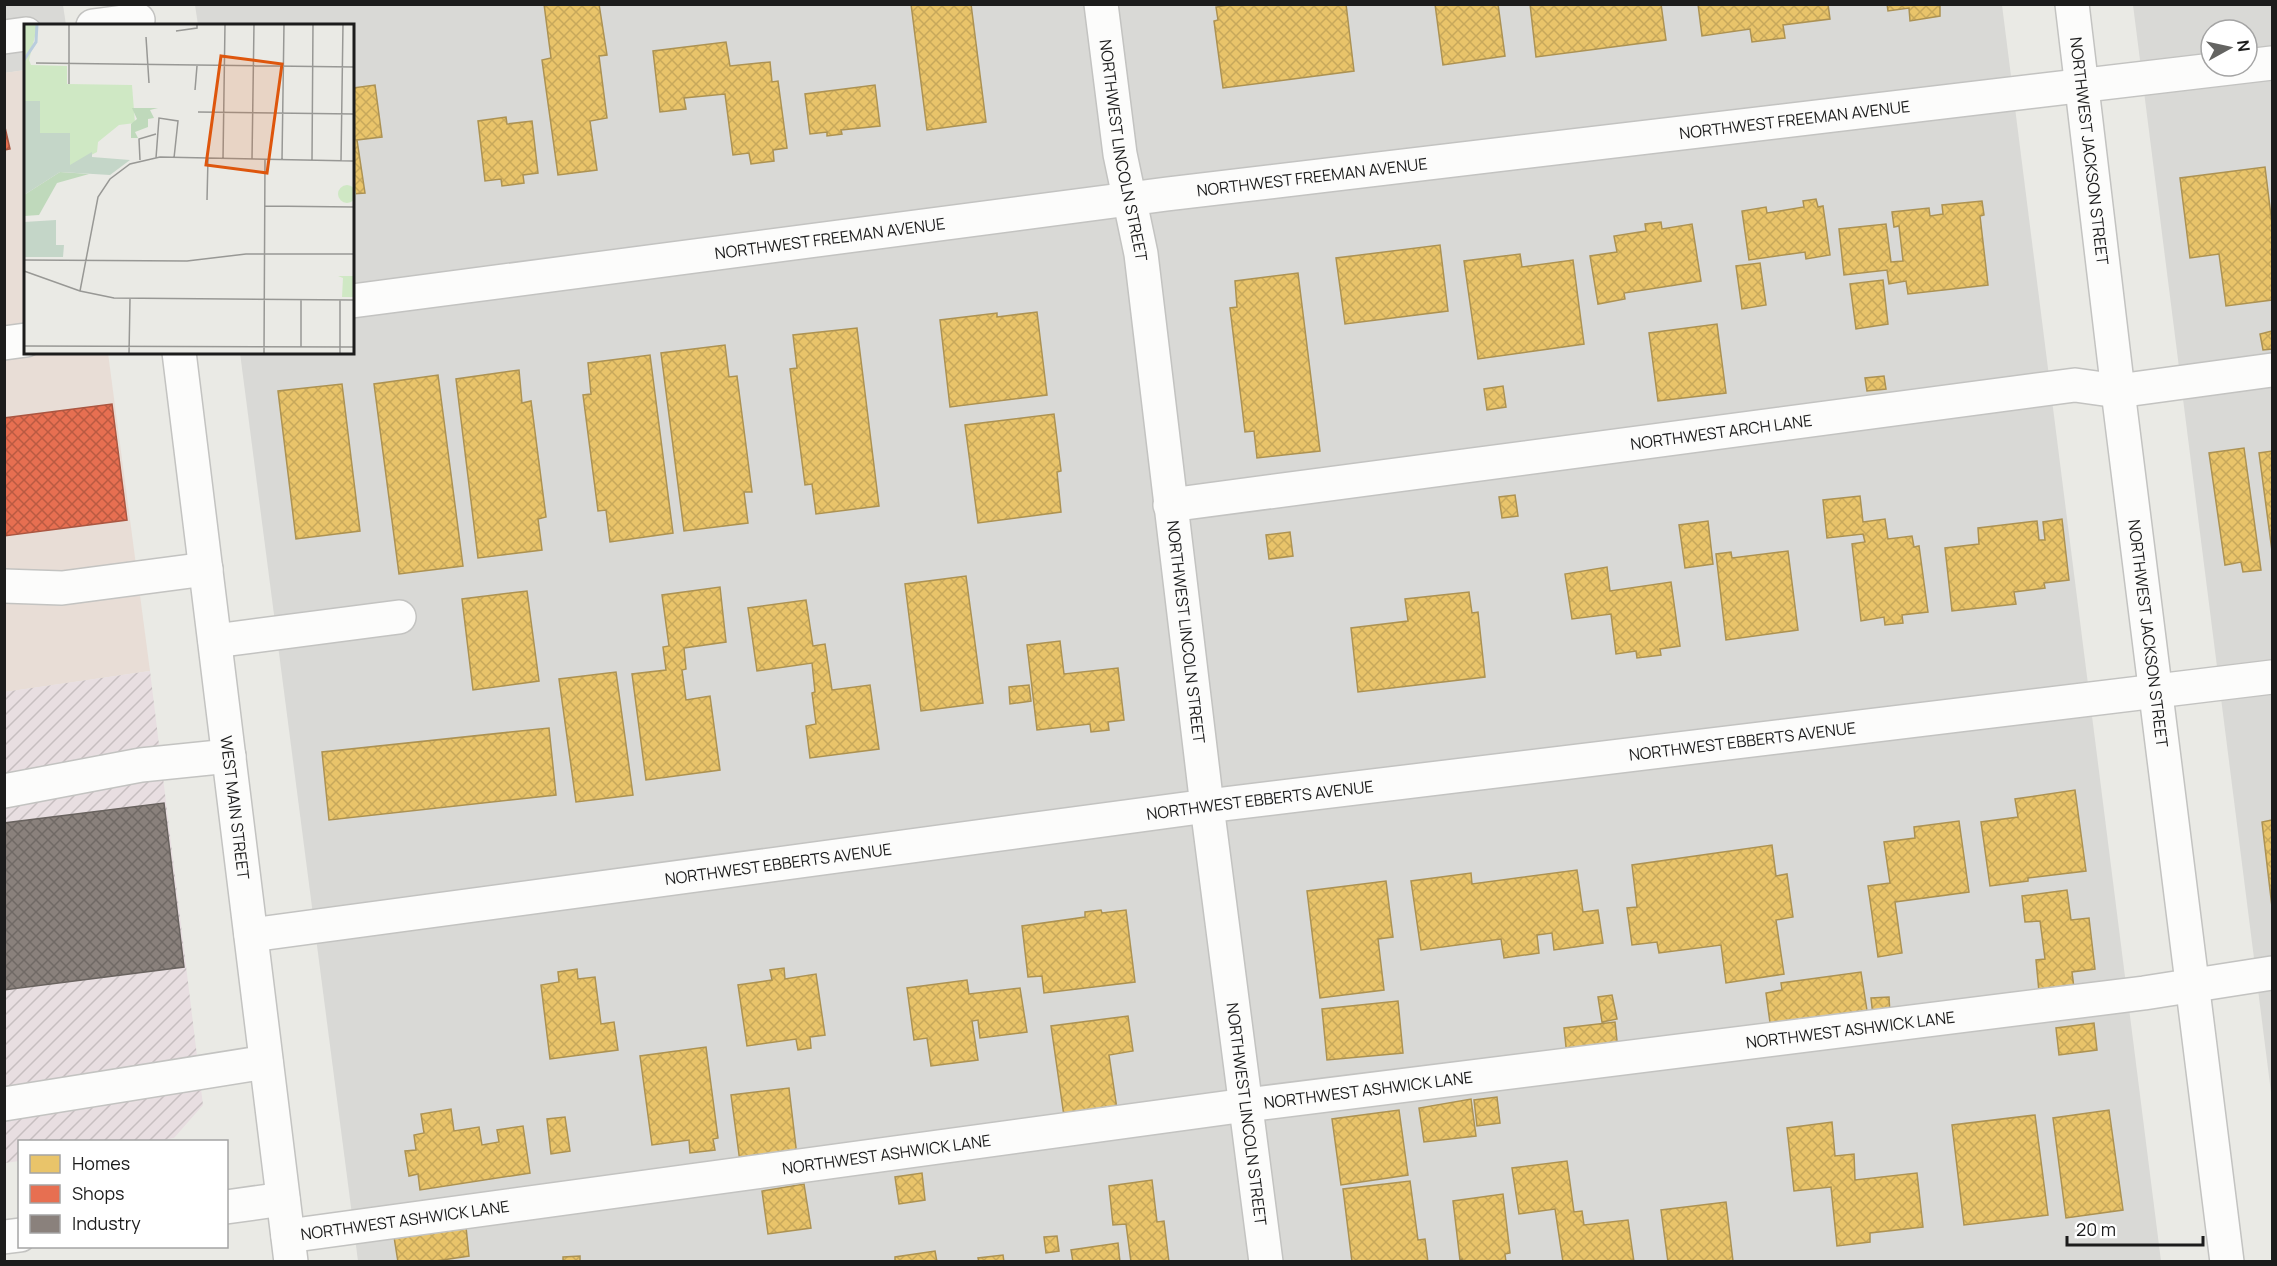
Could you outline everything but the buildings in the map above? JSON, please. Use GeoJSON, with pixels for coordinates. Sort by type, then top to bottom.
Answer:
{"type":"FeatureCollection","features":[{"type":"Feature","properties":{"kind":"street","name":"NORTHWEST LINCOLN STREET"},"geometry":{"type":"LineString","coordinates":[[1101,4],[1120,154],[1140,249],[1207,806],[1266,1262]]}},
{"type":"Feature","properties":{"kind":"street","name":"NORTHWEST JACKSON STREET"},"geometry":{"type":"LineString","coordinates":[[2072,4],[2227,1262]]}},
{"type":"Feature","properties":{"kind":"street"},"geometry":{"type":"LineString","coordinates":[[103,24],[137,17]]}},
{"type":"Feature","properties":{"kind":"street"},"geometry":{"type":"LineString","coordinates":[[4,37],[24,34]]}},
{"type":"Feature","properties":{"kind":"street","name":"NORTHWEST FREEMAN AVENUE"},"geometry":{"type":"LineString","coordinates":[[354,301],[1130,199],[2272,63]]}},
{"type":"Feature","properties":{"kind":"street"},"geometry":{"type":"LineString","coordinates":[[4,343],[24,340]]}},
{"type":"Feature","properties":{"kind":"street","name":"WEST MAIN STREET"},"geometry":{"type":"LineString","coordinates":[[179,354],[289,1249]]}},
{"type":"Feature","properties":{"kind":"street","name":"NORTHWEST ARCH LANE"},"geometry":{"type":"LineString","coordinates":[[1170,505],[2075,385],[2118,391],[2272,370]]}},
{"type":"Feature","properties":{"kind":"street"},"geometry":{"type":"LineString","coordinates":[[4,586],[62,588],[206,568]]}},
{"type":"Feature","properties":{"kind":"street"},"geometry":{"type":"LineString","coordinates":[[215,641],[399,617]]}},
{"type":"Feature","properties":{"kind":"street","name":"NORTHWEST EBBERTS AVENUE"},"geometry":{"type":"LineString","coordinates":[[251,935],[1207,806],[2272,677]]}},
{"type":"Feature","properties":{"kind":"street"},"geometry":{"type":"LineString","coordinates":[[4,791],[141,765],[229,756]]}},
{"type":"Feature","properties":{"kind":"street","name":"NORTHWEST ASHWICK LANE"},"geometry":{"type":"LineString","coordinates":[[289,1249],[1246,1105],[2193,985],[2272,973]]}},
{"type":"Feature","properties":{"kind":"street"},"geometry":{"type":"LineString","coordinates":[[4,1104],[266,1062]]}},
{"type":"Feature","properties":{"kind":"street"},"geometry":{"type":"LineString","coordinates":[[228,1207],[283,1199]]}},
{"type":"Feature","properties":{"kind":"shaded area"},"geometry":{"type":"Polygon","coordinates":[[[4,5],[63,5],[66,24],[24,24],[24,70],[5,73],[4,5]]]}},
{"type":"Feature","properties":{"kind":"shaded area"},"geometry":{"type":"Polygon","coordinates":[[[195,5],[2002,5],[2161,1261],[358,1261],[240,354],[354,354],[354,24],[198,24],[195,5]]]}},
{"type":"Feature","properties":{"kind":"shaded area"},"geometry":{"type":"Polygon","coordinates":[[[2133,5],[2272,5],[2272,1100],[2133,5]]]}},
{"type":"Feature","properties":{"kind":"shaded area"},"geometry":{"type":"Polygon","coordinates":[[[24,70],[24,354],[108,354],[150,671],[5,692],[4,73],[24,70]]]}},
{"type":"Feature","properties":{"kind":"shaded area"},"geometry":{"type":"Polygon","coordinates":[[[150,671],[203,1105],[174,1138],[163,1140],[18,1140],[18,1161],[5,1163],[4,692],[150,671]]]}}]}
